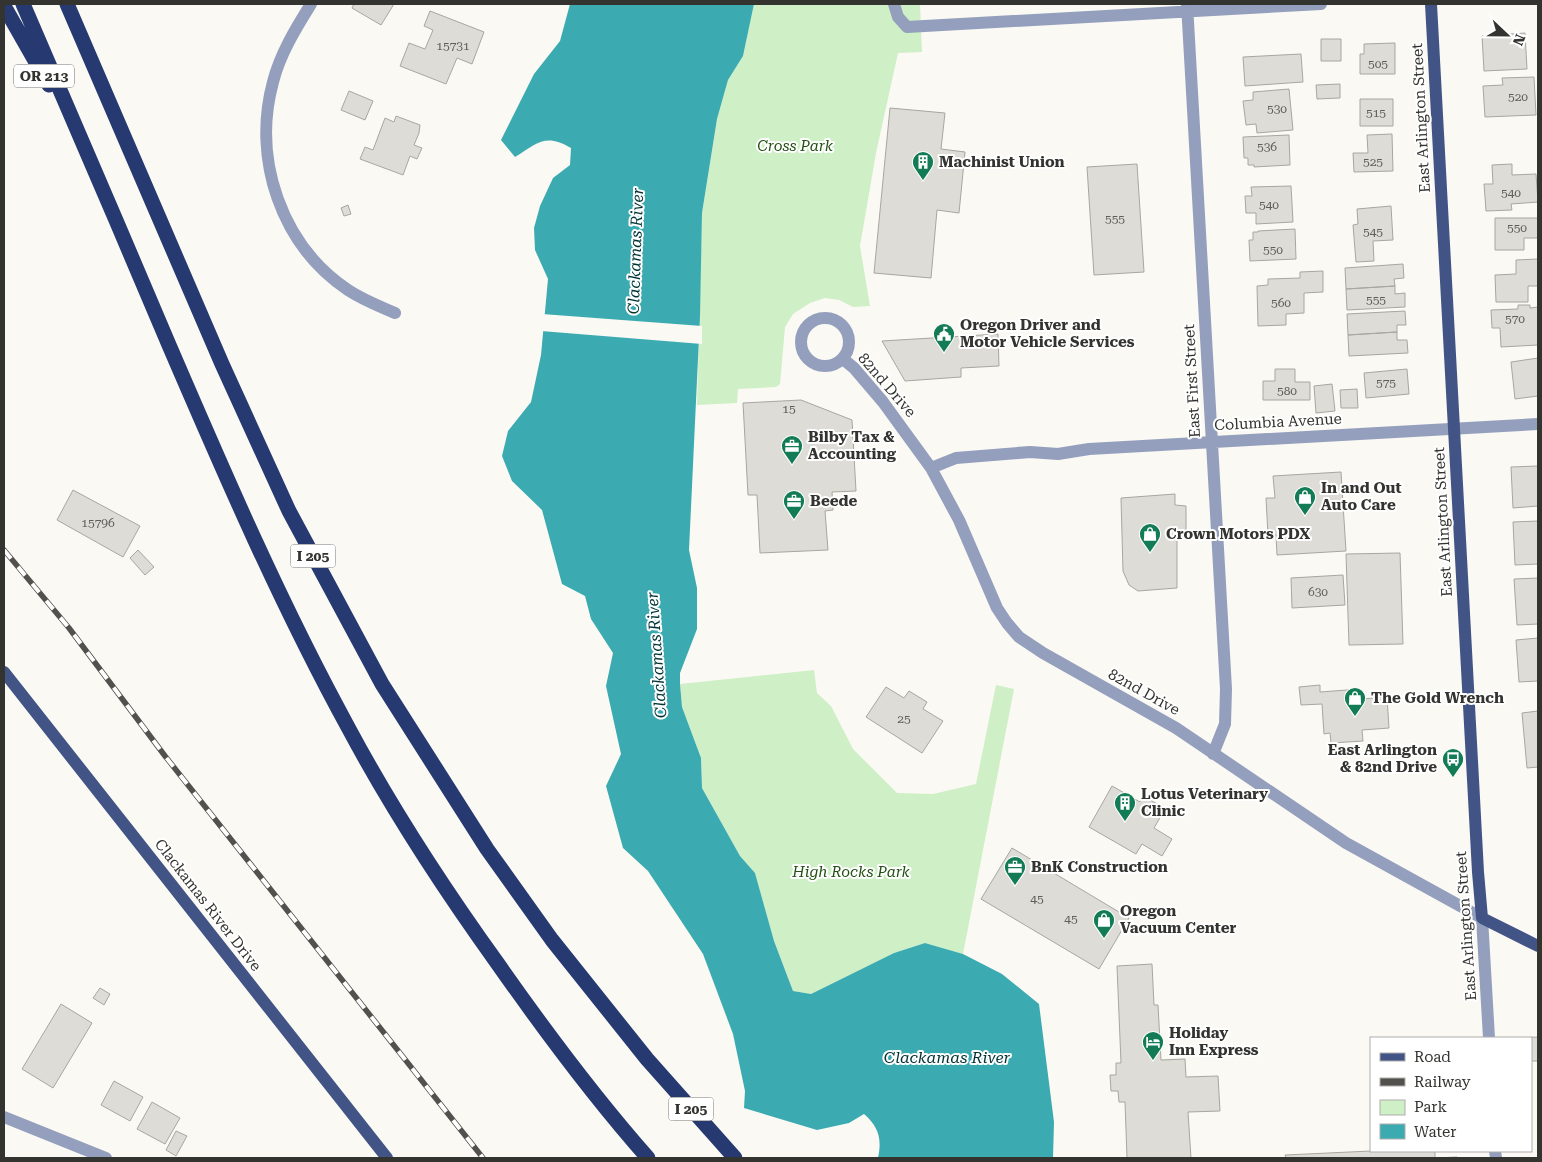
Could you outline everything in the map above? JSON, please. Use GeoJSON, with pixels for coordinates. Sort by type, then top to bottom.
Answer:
{"type":"FeatureCollection","features":[{"type":"Feature","properties":{"kind":"highway","name":"I 205"},"geometry":{"type":"LineString","coordinates":[[23,4],[221,466],[288,612],[349,730],[462,914],[538,1021],[628,1136],[648,1158]]}},
{"type":"Feature","properties":{"kind":"highway","name":"I 205"},"geometry":{"type":"LineString","coordinates":[[67,4],[218,355],[285,502],[382,684],[426,756],[503,872],[552,940],[647,1059],[735,1158]]}},
{"type":"Feature","properties":{"kind":"highway","name":"OR 213"},"geometry":{"type":"LineString","coordinates":[[4,6],[84,147]]}},
{"type":"Feature","properties":{"kind":"main road","name":"East Arlington Street"},"geometry":{"type":"LineString","coordinates":[[1431,4],[1482,918]]}},
{"type":"Feature","properties":{"kind":"main road","name":"Clackamas River Drive"},"geometry":{"type":"LineString","coordinates":[[4,672],[388,1158]]}},
{"type":"Feature","properties":{"kind":"main road","name":"82nd Drive"},"geometry":{"type":"LineString","coordinates":[[1482,918],[1538,946]]}},
{"type":"Feature","properties":{"kind":"street"},"geometry":{"type":"LineString","coordinates":[[310,4],[283,55],[273,82],[268,105],[266,146],[273,188],[288,223],[317,264],[346,289],[373,304],[395,313]]}},
{"type":"Feature","properties":{"kind":"street"},"geometry":{"type":"LineString","coordinates":[[894,4],[898,17],[907,27],[1019,21],[1188,8],[1320,4]]}},
{"type":"Feature","properties":{"kind":"street","name":"East First Street"},"geometry":{"type":"LineString","coordinates":[[1188,8],[1226,711],[1225,724],[1213,754]]}},
{"type":"Feature","properties":{"kind":"street","name":"82nd Drive"},"geometry":{"type":"LineString","coordinates":[[843,359],[854,368],[883,402],[931,468],[960,520],[997,608],[1007,624],[1019,637],[1176,728],[1346,844],[1482,918]]}},
{"type":"Feature","properties":{"kind":"street","name":"Columbia Avenue"},"geometry":{"type":"LineString","coordinates":[[931,468],[956,458],[981,455],[1030,452],[1058,454],[1089,449],[1538,424]]}},
{"type":"Feature","properties":{"kind":"street","name":"East Arlington Street"},"geometry":{"type":"LineString","coordinates":[[1482,918],[1489,1037]]}},
{"type":"Feature","properties":{"kind":"street"},"geometry":{"type":"LineString","coordinates":[[4,1117],[106,1158]]}},
{"type":"Feature","properties":{"kind":"green space","name":"Cross Park"},"geometry":{"type":"Polygon","coordinates":[[[754,4],[920,4],[922,52],[898,53],[876,153],[860,246],[870,306],[853,307],[839,300],[825,298],[810,303],[793,314],[785,327],[780,384],[776,387],[738,389],[737,403],[697,405],[702,213],[717,119],[728,80],[743,56],[754,4]]]}},
{"type":"Feature","properties":{"kind":"green space","name":"High Rocks Park"},"geometry":{"type":"Polygon","coordinates":[[[814,670],[817,693],[831,706],[853,749],[897,793],[933,794],[976,784],[996,685],[1014,689],[963,954],[925,943],[894,953],[811,994],[793,991],[774,941],[755,873],[740,856],[702,788],[701,758],[682,707],[680,684],[814,670]]]}},
{"type":"Feature","properties":{"kind":"water","name":"Clackamas River"},"geometry":{"type":"Polygon","coordinates":[[[570,4],[754,4],[743,56],[728,80],[717,119],[702,213],[700,316],[689,550],[697,588],[697,629],[680,673],[680,684],[682,707],[701,758],[702,788],[740,856],[755,873],[774,941],[793,991],[811,994],[894,953],[925,943],[963,954],[1002,974],[1039,1004],[1054,1122],[1053,1158],[878,1158],[880,1145],[878,1134],[873,1124],[864,1114],[849,1123],[817,1130],[744,1108],[745,1091],[733,1034],[703,954],[648,871],[623,848],[606,786],[621,754],[606,686],[613,653],[591,619],[585,596],[562,584],[542,510],[512,481],[502,456],[508,431],[531,402],[541,355],[548,279],[535,250],[534,228],[540,206],[553,178],[570,165],[571,148],[555,141],[548,141],[536,144],[515,157],[501,140],[534,74],[560,41],[570,4]]]}},
{"type":"Feature","properties":{"kind":"pier"},"geometry":{"type":"Polygon","coordinates":[[[542,314],[702,326],[702,344],[541,331],[542,314]]]}},
{"type":"Feature","properties":{"kind":"building"},"geometry":{"type":"Polygon","coordinates":[[[354,4],[394,4],[381,25],[352,8],[354,4]]]}},
{"type":"Feature","properties":{"kind":"building"},"geometry":{"type":"Polygon","coordinates":[[[430,11],[484,32],[472,64],[457,58],[446,84],[400,66],[409,43],[425,49],[433,30],[424,26],[430,11]]]}},
{"type":"Feature","properties":{"kind":"building"},"geometry":{"type":"Polygon","coordinates":[[[1525,33],[1527,69],[1484,71],[1482,36],[1525,33]]]}},
{"type":"Feature","properties":{"kind":"building"},"geometry":{"type":"Polygon","coordinates":[[[1321,39],[1341,39],[1341,61],[1321,61],[1321,39]]]}},
{"type":"Feature","properties":{"kind":"building"},"geometry":{"type":"Polygon","coordinates":[[[1395,43],[1395,74],[1360,74],[1360,54],[1364,54],[1364,44],[1395,43]]]}},
{"type":"Feature","properties":{"kind":"building"},"geometry":{"type":"Polygon","coordinates":[[[1301,54],[1303,82],[1245,86],[1243,57],[1301,54]]]}},
{"type":"Feature","properties":{"kind":"building"},"geometry":{"type":"Polygon","coordinates":[[[1534,77],[1536,115],[1485,117],[1483,86],[1503,85],[1502,78],[1534,77]]]}},
{"type":"Feature","properties":{"kind":"building"},"geometry":{"type":"Polygon","coordinates":[[[1340,84],[1340,98],[1317,99],[1316,85],[1340,84]]]}},
{"type":"Feature","properties":{"kind":"building"},"geometry":{"type":"Polygon","coordinates":[[[1289,89],[1293,130],[1257,133],[1256,124],[1246,125],[1243,101],[1253,100],[1253,92],[1289,89]]]}},
{"type":"Feature","properties":{"kind":"building"},"geometry":{"type":"Polygon","coordinates":[[[349,91],[373,101],[365,120],[341,110],[349,91]]]}},
{"type":"Feature","properties":{"kind":"building"},"geometry":{"type":"Polygon","coordinates":[[[1360,99],[1393,99],[1393,126],[1360,126],[1360,99]]]}},
{"type":"Feature","properties":{"kind":"building","name":"Machinist Union"},"geometry":{"type":"Polygon","coordinates":[[[890,108],[945,113],[941,149],[965,152],[959,213],[937,210],[931,278],[874,273],[890,108]]]}},
{"type":"Feature","properties":{"kind":"building"},"geometry":{"type":"Polygon","coordinates":[[[396,116],[420,125],[414,145],[422,148],[417,159],[410,156],[403,175],[360,159],[365,147],[373,150],[385,118],[394,122],[396,116]]]}},
{"type":"Feature","properties":{"kind":"building"},"geometry":{"type":"Polygon","coordinates":[[[1392,134],[1393,171],[1354,172],[1353,153],[1368,153],[1367,135],[1392,134]]]}},
{"type":"Feature","properties":{"kind":"building"},"geometry":{"type":"Polygon","coordinates":[[[1289,135],[1290,165],[1254,167],[1254,165],[1248,165],[1248,158],[1244,158],[1243,137],[1289,135]]]}},
{"type":"Feature","properties":{"kind":"building"},"geometry":{"type":"Polygon","coordinates":[[[1137,164],[1144,272],[1094,275],[1087,167],[1137,164]]]}},
{"type":"Feature","properties":{"kind":"building"},"geometry":{"type":"Polygon","coordinates":[[[1512,164],[1512,175],[1536,174],[1538,202],[1511,204],[1512,210],[1486,211],[1484,184],[1493,184],[1492,165],[1512,164]]]}},
{"type":"Feature","properties":{"kind":"building"},"geometry":{"type":"Polygon","coordinates":[[[1291,186],[1293,222],[1256,224],[1256,213],[1246,213],[1245,196],[1252,196],[1251,187],[1291,186]]]}},
{"type":"Feature","properties":{"kind":"building"},"geometry":{"type":"Polygon","coordinates":[[[348,205],[351,214],[344,216],[341,208],[348,205]]]}},
{"type":"Feature","properties":{"kind":"building"},"geometry":{"type":"Polygon","coordinates":[[[1391,206],[1393,240],[1373,241],[1374,261],[1356,262],[1353,225],[1358,224],[1357,209],[1391,206]]]}},
{"type":"Feature","properties":{"kind":"building"},"geometry":{"type":"Polygon","coordinates":[[[1495,218],[1538,218],[1538,238],[1524,238],[1524,250],[1495,250],[1495,218]]]}},
{"type":"Feature","properties":{"kind":"building"},"geometry":{"type":"Polygon","coordinates":[[[1295,229],[1296,259],[1250,261],[1249,240],[1253,240],[1253,232],[1295,229]]]}},
{"type":"Feature","properties":{"kind":"building"},"geometry":{"type":"Polygon","coordinates":[[[1538,259],[1538,286],[1528,286],[1528,302],[1496,302],[1495,275],[1516,274],[1516,260],[1538,259]]]}},
{"type":"Feature","properties":{"kind":"building"},"geometry":{"type":"Polygon","coordinates":[[[1403,264],[1404,278],[1394,279],[1395,286],[1346,289],[1345,268],[1403,264]]]}},
{"type":"Feature","properties":{"kind":"building"},"geometry":{"type":"Polygon","coordinates":[[[1323,271],[1323,292],[1304,293],[1304,313],[1286,314],[1286,325],[1258,326],[1257,286],[1268,285],[1268,279],[1300,278],[1300,272],[1323,271]]]}},
{"type":"Feature","properties":{"kind":"building"},"geometry":{"type":"Polygon","coordinates":[[[1395,286],[1395,294],[1405,293],[1405,307],[1347,310],[1346,289],[1395,286]]]}},
{"type":"Feature","properties":{"kind":"building"},"geometry":{"type":"Polygon","coordinates":[[[1518,305],[1530,305],[1530,308],[1538,307],[1538,345],[1501,347],[1500,328],[1492,328],[1491,310],[1518,309],[1518,305]]]}},
{"type":"Feature","properties":{"kind":"building"},"geometry":{"type":"Polygon","coordinates":[[[1405,311],[1406,325],[1397,325],[1397,332],[1348,335],[1347,314],[1405,311]]]}},
{"type":"Feature","properties":{"kind":"building"},"geometry":{"type":"Polygon","coordinates":[[[1397,332],[1397,340],[1407,340],[1408,353],[1349,356],[1348,335],[1397,332]]]}},
{"type":"Feature","properties":{"kind":"building","name":"Oregon Driver and Motor Vehicle Services"},"geometry":{"type":"Polygon","coordinates":[[[998,334],[999,366],[961,368],[961,377],[905,381],[882,341],[998,334]]]}},
{"type":"Feature","properties":{"kind":"building"},"geometry":{"type":"Polygon","coordinates":[[[1538,358],[1538,396],[1515,399],[1511,362],[1538,358]]]}},
{"type":"Feature","properties":{"kind":"building"},"geometry":{"type":"Polygon","coordinates":[[[1275,369],[1295,369],[1295,382],[1310,382],[1310,400],[1263,400],[1263,381],[1275,381],[1275,369]]]}},
{"type":"Feature","properties":{"kind":"building"},"geometry":{"type":"Polygon","coordinates":[[[1407,369],[1409,394],[1366,398],[1364,373],[1407,369]]]}},
{"type":"Feature","properties":{"kind":"building"},"geometry":{"type":"Polygon","coordinates":[[[1332,384],[1335,411],[1316,413],[1314,386],[1332,384]]]}},
{"type":"Feature","properties":{"kind":"building"},"geometry":{"type":"Polygon","coordinates":[[[1357,389],[1358,408],[1341,408],[1340,390],[1357,389]]]}},
{"type":"Feature","properties":{"kind":"building"},"geometry":{"type":"Polygon","coordinates":[[[801,400],[852,420],[856,491],[832,492],[833,510],[825,511],[828,550],[760,553],[757,495],[748,495],[743,403],[801,400]]]}},
{"type":"Feature","properties":{"kind":"building"},"geometry":{"type":"Polygon","coordinates":[[[1538,466],[1538,506],[1513,508],[1511,467],[1538,466]]]}},
{"type":"Feature","properties":{"kind":"building","name":"In and Out Auto Care"},"geometry":{"type":"Polygon","coordinates":[[[1341,472],[1346,551],[1277,555],[1276,535],[1268,535],[1266,498],[1275,498],[1273,476],[1341,472]]]}},
{"type":"Feature","properties":{"kind":"building"},"geometry":{"type":"Polygon","coordinates":[[[73,490],[140,526],[123,557],[57,520],[73,490]]]}},
{"type":"Feature","properties":{"kind":"building","name":"Crown Motors PDX"},"geometry":{"type":"Polygon","coordinates":[[[1175,494],[1175,505],[1186,506],[1186,534],[1177,534],[1177,588],[1138,591],[1129,585],[1123,571],[1121,498],[1175,494]]]}},
{"type":"Feature","properties":{"kind":"building"},"geometry":{"type":"Polygon","coordinates":[[[1538,521],[1538,564],[1515,565],[1513,522],[1538,521]]]}},
{"type":"Feature","properties":{"kind":"building"},"geometry":{"type":"Polygon","coordinates":[[[138,550],[154,567],[145,575],[130,558],[138,550]]]}},
{"type":"Feature","properties":{"kind":"building"},"geometry":{"type":"Polygon","coordinates":[[[1400,553],[1403,644],[1349,645],[1346,554],[1400,553]]]}},
{"type":"Feature","properties":{"kind":"building"},"geometry":{"type":"Polygon","coordinates":[[[1343,575],[1345,605],[1292,608],[1291,578],[1343,575]]]}},
{"type":"Feature","properties":{"kind":"building"},"geometry":{"type":"Polygon","coordinates":[[[1538,578],[1538,624],[1517,625],[1514,579],[1538,578]]]}},
{"type":"Feature","properties":{"kind":"building"},"geometry":{"type":"Polygon","coordinates":[[[1538,638],[1538,681],[1519,682],[1516,640],[1538,638]]]}},
{"type":"Feature","properties":{"kind":"building","name":"The Gold Wrench"},"geometry":{"type":"Polygon","coordinates":[[[1320,685],[1320,692],[1360,689],[1361,699],[1387,697],[1389,728],[1362,730],[1363,741],[1331,743],[1330,733],[1324,734],[1322,704],[1301,705],[1299,687],[1320,685]]]}},
{"type":"Feature","properties":{"kind":"building"},"geometry":{"type":"Polygon","coordinates":[[[886,687],[904,698],[909,691],[927,702],[923,709],[943,721],[922,753],[866,717],[886,687]]]}},
{"type":"Feature","properties":{"kind":"building"},"geometry":{"type":"Polygon","coordinates":[[[1538,711],[1538,767],[1527,768],[1522,713],[1538,711]]]}},
{"type":"Feature","properties":{"kind":"building","name":"Lotus Veterinary Clinic"},"geometry":{"type":"Polygon","coordinates":[[[1112,786],[1140,802],[1143,796],[1159,805],[1155,813],[1161,816],[1154,828],[1172,839],[1162,856],[1142,844],[1136,854],[1089,827],[1112,786]]]}},
{"type":"Feature","properties":{"kind":"building"},"geometry":{"type":"Polygon","coordinates":[[[1012,848],[1129,918],[1099,969],[981,899],[1012,848]]]}},
{"type":"Feature","properties":{"kind":"building","name":"Holiday Inn Express"},"geometry":{"type":"Polygon","coordinates":[[[1152,964],[1154,1005],[1158,1005],[1161,1060],[1185,1059],[1186,1077],[1218,1076],[1220,1111],[1188,1112],[1191,1158],[1127,1158],[1125,1102],[1119,1102],[1118,1091],[1111,1091],[1110,1075],[1116,1075],[1116,1063],[1121,1063],[1117,966],[1152,964]]]}},
{"type":"Feature","properties":{"kind":"building"},"geometry":{"type":"Polygon","coordinates":[[[100,988],[110,994],[104,1005],[93,998],[100,988]]]}},
{"type":"Feature","properties":{"kind":"building"},"geometry":{"type":"Polygon","coordinates":[[[61,1004],[92,1023],[53,1088],[22,1069],[61,1004]]]}},
{"type":"Feature","properties":{"kind":"building"},"geometry":{"type":"Polygon","coordinates":[[[1532,1037],[1538,1037],[1538,1061],[1532,1061],[1532,1037]]]}},
{"type":"Feature","properties":{"kind":"building"},"geometry":{"type":"Polygon","coordinates":[[[114,1081],[143,1097],[130,1121],[101,1105],[114,1081]]]}},
{"type":"Feature","properties":{"kind":"building"},"geometry":{"type":"Polygon","coordinates":[[[152,1102],[180,1118],[165,1144],[137,1129],[152,1102]]]}},
{"type":"Feature","properties":{"kind":"building"},"geometry":{"type":"Polygon","coordinates":[[[176,1131],[187,1136],[176,1156],[166,1150],[176,1131]]]}},
{"type":"Feature","properties":{"kind":"building"},"geometry":{"type":"Polygon","coordinates":[[[1370,1151],[1435,1152],[1435,1158],[1286,1158],[1285,1155],[1370,1151]]]}},
{"type":"Feature","properties":{"kind":"railway"},"geometry":{"type":"LineString","coordinates":[[4,550],[69,628],[165,756],[483,1158]]}},
{"type":"Feature","properties":{"kind":"place","name":"Machinist Union"},"geometry":{"type":"Point","coordinates":[923,181]}},
{"type":"Feature","properties":{"kind":"place","name":"Oregon Driver and Motor Vehicle Services"},"geometry":{"type":"Point","coordinates":[944,353]}},
{"type":"Feature","properties":{"kind":"place","name":"Bilby Tax & Accounting"},"geometry":{"type":"Point","coordinates":[792,465]}},
{"type":"Feature","properties":{"kind":"place","name":"In and Out Auto Care"},"geometry":{"type":"Point","coordinates":[1305,516]}},
{"type":"Feature","properties":{"kind":"place","name":"Beede"},"geometry":{"type":"Point","coordinates":[794,520]}},
{"type":"Feature","properties":{"kind":"place","name":"Crown Motors PDX"},"geometry":{"type":"Point","coordinates":[1150,553]}},
{"type":"Feature","properties":{"kind":"place","name":"The Gold Wrench"},"geometry":{"type":"Point","coordinates":[1355,717]}},
{"type":"Feature","properties":{"kind":"place","name":"East Arlington & 82nd Drive"},"geometry":{"type":"Point","coordinates":[1453,778]}},
{"type":"Feature","properties":{"kind":"place","name":"Lotus Veterinary Clinic"},"geometry":{"type":"Point","coordinates":[1125,822]}},
{"type":"Feature","properties":{"kind":"place","name":"BnK Construction"},"geometry":{"type":"Point","coordinates":[1015,886]}},
{"type":"Feature","properties":{"kind":"place","name":"Oregon Vacuum Center"},"geometry":{"type":"Point","coordinates":[1104,939]}},
{"type":"Feature","properties":{"kind":"place","name":"Holiday Inn Express"},"geometry":{"type":"Point","coordinates":[1153,1061]}}]}
